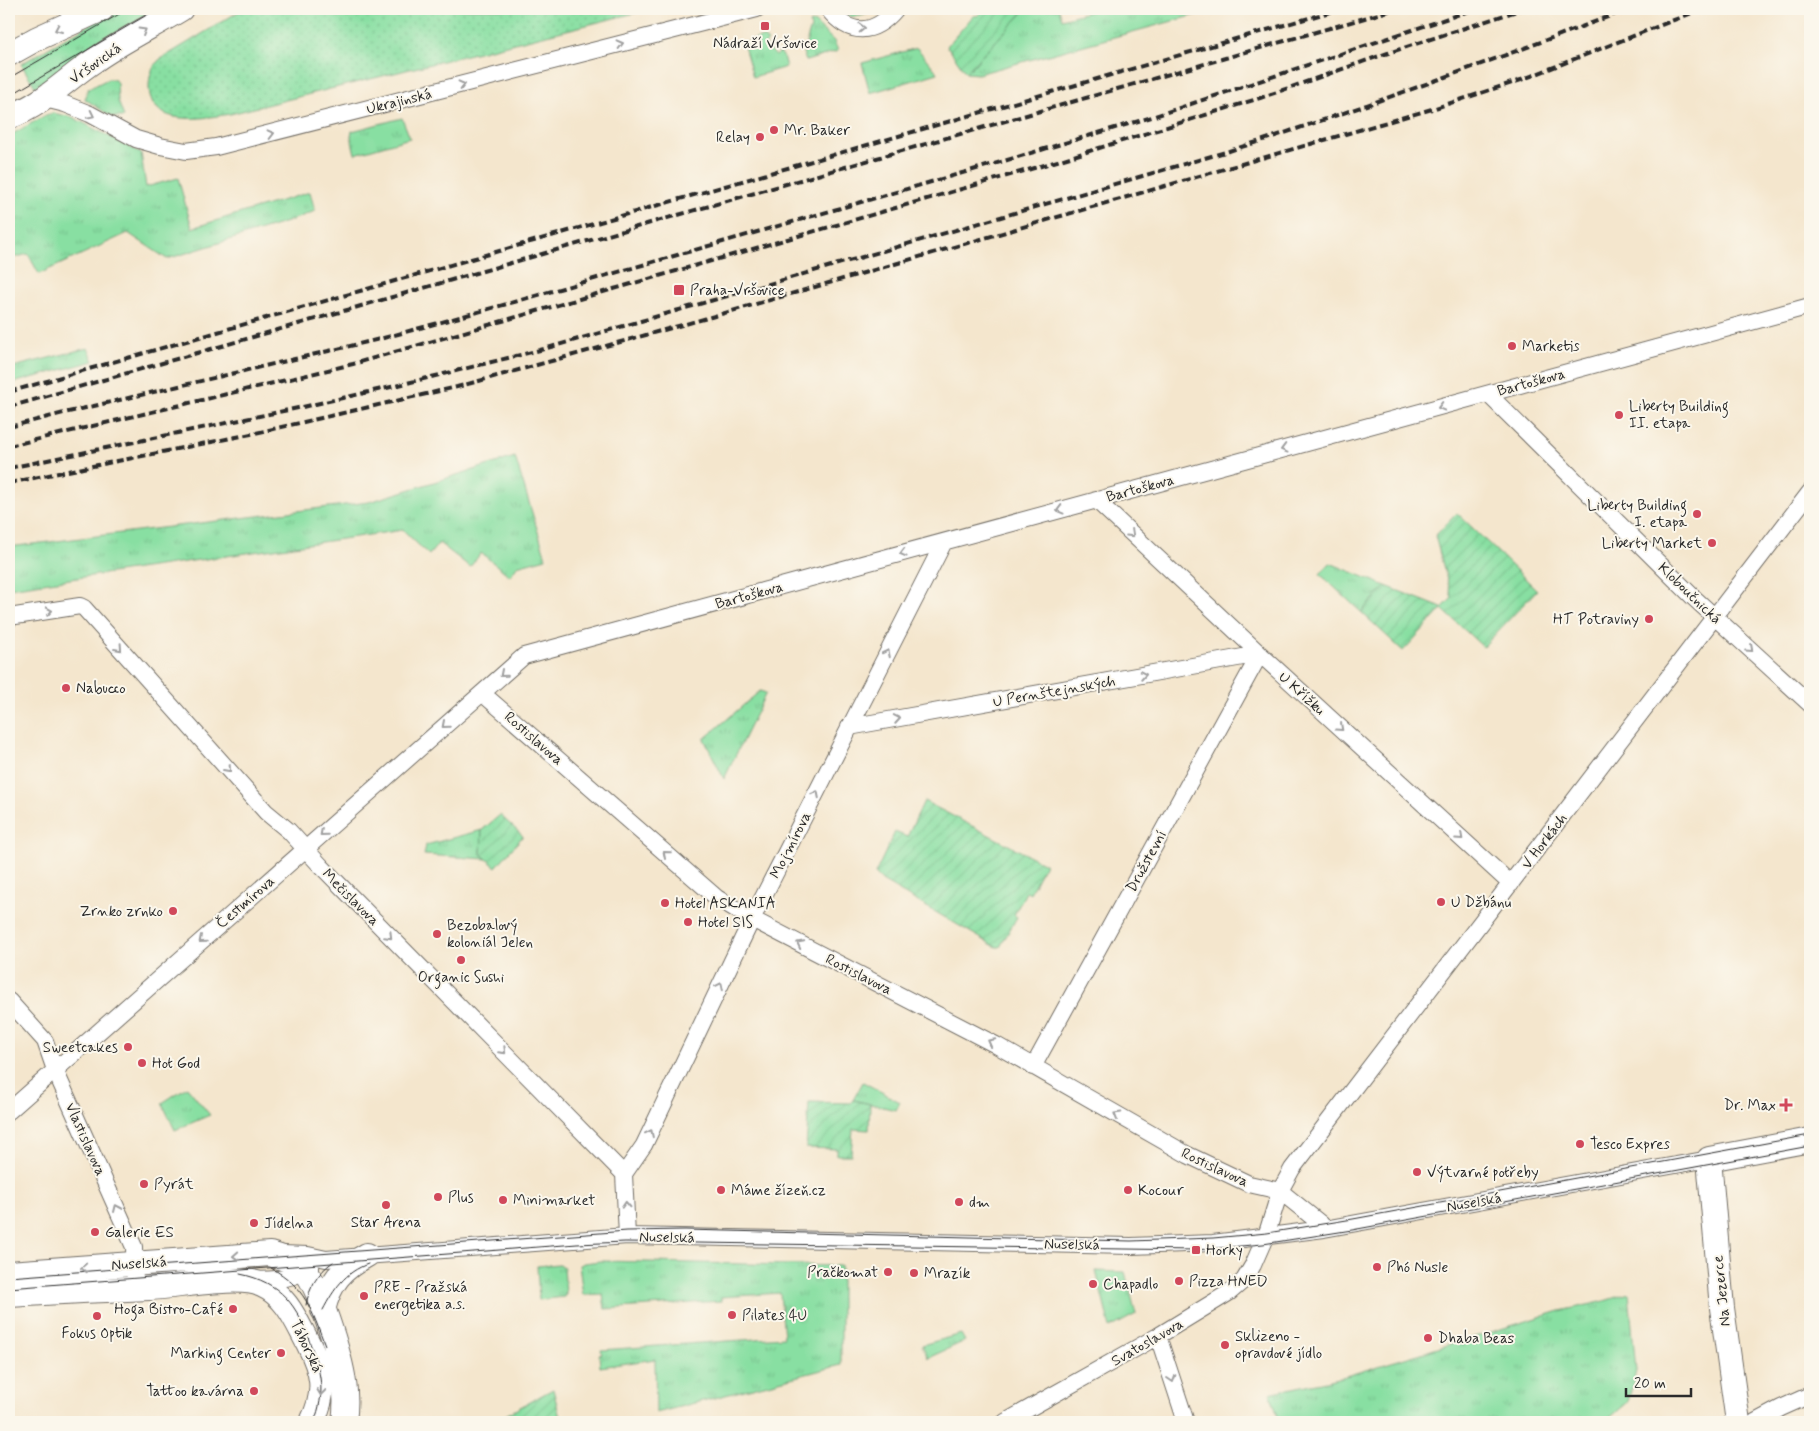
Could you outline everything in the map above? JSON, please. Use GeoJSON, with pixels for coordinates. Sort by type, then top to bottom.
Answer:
{"type":"FeatureCollection","features":[{"type":"Feature","properties":{"kind":"street"},"geometry":{"type":"LineString","coordinates":[[9,54],[36,39],[102,9]]}},
{"type":"Feature","properties":{"kind":"street","name":"Vršovická"},"geometry":{"type":"LineString","coordinates":[[9,117],[26,111],[45,99],[95,59],[181,9]]}},
{"type":"Feature","properties":{"kind":"street","name":"Ukrajinská"},"geometry":{"type":"LineString","coordinates":[[45,99],[65,104],[90,114],[136,139],[186,151],[216,147],[757,9]]}},
{"type":"Feature","properties":{"kind":"street"},"geometry":{"type":"LineString","coordinates":[[828,9],[844,25],[867,30],[887,19],[896,9]]}},
{"type":"Feature","properties":{"kind":"street","name":"Bartoškova"},"geometry":{"type":"LineString","coordinates":[[482,693],[524,656],[1810,306]]}},
{"type":"Feature","properties":{"kind":"street","name":"Kloboučnická"},"geometry":{"type":"LineString","coordinates":[[1488,394],[1713,616],[1810,704]]}},
{"type":"Feature","properties":{"kind":"street","name":"V Horkách"},"geometry":{"type":"LineString","coordinates":[[1265,1237],[1280,1191],[1292,1169],[1713,616],[1810,492]]}},
{"type":"Feature","properties":{"kind":"street","name":"U Křížku"},"geometry":{"type":"LineString","coordinates":[[1096,500],[1510,884]]}},
{"type":"Feature","properties":{"kind":"street","name":"Mojmírova"},"geometry":{"type":"LineString","coordinates":[[624,1174],[644,1145],[752,919],[944,542]]}},
{"type":"Feature","properties":{"kind":"street","name":"Mečislavova"},"geometry":{"type":"LineString","coordinates":[[9,617],[80,606],[87,611],[266,812],[289,830],[305,849],[624,1174]]}},
{"type":"Feature","properties":{"kind":"street","name":"U Pernštejnských"},"geometry":{"type":"LineString","coordinates":[[849,727],[1260,654]]}},
{"type":"Feature","properties":{"kind":"street","name":"Družstevní"},"geometry":{"type":"LineString","coordinates":[[1033,1067],[1260,654]]}},
{"type":"Feature","properties":{"kind":"street","name":"Čestmírova"},"geometry":{"type":"LineString","coordinates":[[9,1111],[482,693]]}},
{"type":"Feature","properties":{"kind":"street","name":"Rostislavova"},"geometry":{"type":"LineString","coordinates":[[482,693],[716,898],[752,919],[988,1040],[1188,1156],[1249,1184],[1280,1191]]}},
{"type":"Feature","properties":{"kind":"street","name":"Vlastislavova"},"geometry":{"type":"LineString","coordinates":[[9,1001],[45,1041],[55,1070],[134,1247],[135,1288]]}},
{"type":"Feature","properties":{"kind":"street","name":"Nuselská"},"geometry":{"type":"LineString","coordinates":[[9,1273],[270,1254],[308,1255],[326,1259],[627,1236],[1131,1246],[1213,1243],[1324,1229],[1810,1140]]}},
{"type":"Feature","properties":{"kind":"street","name":"Na Jezerce"},"geometry":{"type":"LineString","coordinates":[[1708,1159],[1722,1308],[1738,1422]]}},
{"type":"Feature","properties":{"kind":"street"},"geometry":{"type":"LineString","coordinates":[[624,1174],[627,1236]]}},
{"type":"Feature","properties":{"kind":"street"},"geometry":{"type":"LineString","coordinates":[[1280,1191],[1321,1224],[1324,1229]]}},
{"type":"Feature","properties":{"kind":"street","name":"Svatoslavova"},"geometry":{"type":"LineString","coordinates":[[1005,1422],[1158,1336],[1230,1292],[1244,1280],[1265,1237]]}},
{"type":"Feature","properties":{"kind":"street","name":"Nuselská"},"geometry":{"type":"LineString","coordinates":[[270,1254],[291,1261],[306,1272]]}},
{"type":"Feature","properties":{"kind":"street"},"geometry":{"type":"LineString","coordinates":[[306,1272],[320,1302],[326,1297],[339,1275],[356,1261],[367,1256]]}},
{"type":"Feature","properties":{"kind":"street","name":"Nuselská"},"geometry":{"type":"LineString","coordinates":[[9,1295],[287,1278],[306,1272],[326,1259]]}},
{"type":"Feature","properties":{"kind":"street","name":"Nuselská"},"geometry":{"type":"LineString","coordinates":[[242,1280],[260,1284],[276,1293],[283,1300]]}},
{"type":"Feature","properties":{"kind":"street","name":"Táborská"},"geometry":{"type":"LineString","coordinates":[[283,1300],[294,1316],[320,1371],[322,1391],[313,1419]]}},
{"type":"Feature","properties":{"kind":"street","name":"Táborská"},"geometry":{"type":"LineString","coordinates":[[320,1302],[343,1376],[346,1406],[344,1422]]}},
{"type":"Feature","properties":{"kind":"street"},"geometry":{"type":"LineString","coordinates":[[1158,1336],[1186,1422]]}},
{"type":"Feature","properties":{"kind":"street"},"geometry":{"type":"LineString","coordinates":[[1755,1422],[1810,1395]]}},
{"type":"Feature","properties":{"kind":"street"},"geometry":{"type":"LineString","coordinates":[[313,1419],[330,1417],[344,1422]]}},
{"type":"Feature","properties":{"kind":"green space"},"geometry":{"type":"Polygon","coordinates":[[[117,9],[168,9],[35,87],[21,64],[117,9]]]}},
{"type":"Feature","properties":{"kind":"green space"},"geometry":{"type":"Polygon","coordinates":[[[243,9],[651,9],[230,114],[180,118],[159,110],[152,101],[149,80],[159,60],[243,9]]]}},
{"type":"Feature","properties":{"kind":"green space"},"geometry":{"type":"Polygon","coordinates":[[[840,9],[877,9],[862,16],[853,17],[840,9]]]}},
{"type":"Feature","properties":{"kind":"green space"},"geometry":{"type":"Polygon","coordinates":[[[984,9],[1026,9],[966,73],[947,46],[974,15],[977,16],[984,9]]]}},
{"type":"Feature","properties":{"kind":"green space"},"geometry":{"type":"Polygon","coordinates":[[[1026,9],[1059,9],[1062,19],[1099,9],[1217,9],[978,74],[966,73],[1026,9]]]}},
{"type":"Feature","properties":{"kind":"green space"},"geometry":{"type":"Polygon","coordinates":[[[814,22],[834,41],[838,51],[806,61],[802,47],[805,47],[811,27],[809,24],[814,22]]]}},
{"type":"Feature","properties":{"kind":"green space"},"geometry":{"type":"Polygon","coordinates":[[[763,37],[768,41],[765,44],[776,56],[780,52],[786,67],[753,77],[743,43],[763,37]]]}},
{"type":"Feature","properties":{"kind":"green space"},"geometry":{"type":"Polygon","coordinates":[[[917,48],[938,73],[870,93],[862,63],[917,48]]]}},
{"type":"Feature","properties":{"kind":"green space"},"geometry":{"type":"Polygon","coordinates":[[[108,79],[114,79],[117,83],[118,101],[124,117],[112,117],[85,99],[88,89],[108,79]]]}},
{"type":"Feature","properties":{"kind":"green space"},"geometry":{"type":"Polygon","coordinates":[[[53,113],[72,117],[141,153],[146,187],[178,178],[192,228],[310,192],[315,211],[287,222],[167,259],[128,233],[39,274],[28,254],[9,259],[9,136],[53,113]]]}},
{"type":"Feature","properties":{"kind":"green space"},"geometry":{"type":"Polygon","coordinates":[[[402,118],[410,138],[355,154],[351,137],[352,131],[402,118]]]}},
{"type":"Feature","properties":{"kind":"green space"},"geometry":{"type":"Polygon","coordinates":[[[88,348],[94,361],[9,384],[9,368],[88,348]]]}},
{"type":"Feature","properties":{"kind":"green space"},"geometry":{"type":"Polygon","coordinates":[[[515,457],[546,558],[517,566],[510,576],[481,553],[470,567],[439,543],[429,555],[403,530],[9,588],[9,547],[369,502],[515,457]]]}},
{"type":"Feature","properties":{"kind":"green space"},"geometry":{"type":"Polygon","coordinates":[[[1457,513],[1537,590],[1483,647],[1442,609],[1403,651],[1361,612],[1386,586],[1442,608],[1452,598],[1435,536],[1457,513]]]}},
{"type":"Feature","properties":{"kind":"green space"},"geometry":{"type":"Polygon","coordinates":[[[1330,563],[1386,586],[1361,612],[1320,574],[1330,563]]]}},
{"type":"Feature","properties":{"kind":"green space"},"geometry":{"type":"Polygon","coordinates":[[[760,691],[766,693],[724,779],[704,739],[760,691]]]}},
{"type":"Feature","properties":{"kind":"green space"},"geometry":{"type":"Polygon","coordinates":[[[924,801],[1045,864],[1030,893],[1026,892],[1014,915],[1017,917],[1000,947],[996,947],[882,881],[875,874],[895,832],[907,837],[924,801]]]}},
{"type":"Feature","properties":{"kind":"green space"},"geometry":{"type":"Polygon","coordinates":[[[500,815],[523,836],[496,867],[481,854],[482,830],[500,815]]]}},
{"type":"Feature","properties":{"kind":"green space"},"geometry":{"type":"Polygon","coordinates":[[[482,830],[481,854],[487,859],[424,855],[426,845],[482,830]]]}},
{"type":"Feature","properties":{"kind":"green space"},"geometry":{"type":"Polygon","coordinates":[[[863,1082],[900,1102],[896,1110],[853,1100],[863,1082]]]}},
{"type":"Feature","properties":{"kind":"green space"},"geometry":{"type":"Polygon","coordinates":[[[187,1087],[210,1115],[175,1130],[162,1103],[187,1087]]]}},
{"type":"Feature","properties":{"kind":"green space"},"geometry":{"type":"Polygon","coordinates":[[[853,1100],[870,1104],[869,1130],[853,1129],[851,1155],[837,1155],[837,1149],[806,1148],[809,1102],[851,1103],[853,1100]]]}},
{"type":"Feature","properties":{"kind":"green space"},"geometry":{"type":"Polygon","coordinates":[[[600,1261],[841,1266],[841,1365],[656,1413],[655,1359],[600,1367],[599,1355],[602,1354],[601,1350],[784,1337],[780,1293],[721,1297],[721,1301],[605,1309],[603,1294],[583,1295],[579,1265],[600,1261]]]}},
{"type":"Feature","properties":{"kind":"green space"},"geometry":{"type":"Polygon","coordinates":[[[559,1264],[564,1268],[566,1294],[564,1297],[539,1300],[537,1266],[559,1264]]]}},
{"type":"Feature","properties":{"kind":"green space"},"geometry":{"type":"Polygon","coordinates":[[[1096,1271],[1125,1272],[1136,1314],[1110,1328],[1096,1271]]]}},
{"type":"Feature","properties":{"kind":"green space"},"geometry":{"type":"Polygon","coordinates":[[[1629,1293],[1636,1371],[1628,1402],[1605,1422],[1280,1422],[1270,1393],[1339,1378],[1560,1311],[1601,1302],[1629,1293]]]}},
{"type":"Feature","properties":{"kind":"green space"},"geometry":{"type":"Polygon","coordinates":[[[961,1334],[965,1341],[928,1358],[922,1345],[961,1334]]]}},
{"type":"Feature","properties":{"kind":"green space"},"geometry":{"type":"Polygon","coordinates":[[[553,1389],[561,1422],[493,1422],[553,1389]]]}},
{"type":"Feature","properties":{"kind":"tram line"},"geometry":{"type":"LineString","coordinates":[[9,78],[128,9]]}},
{"type":"Feature","properties":{"kind":"tram line"},"geometry":{"type":"LineString","coordinates":[[9,96],[157,9]]}},
{"type":"Feature","properties":{"kind":"tram line"},"geometry":{"type":"LineString","coordinates":[[9,1277],[627,1231],[685,1230],[1131,1241],[1213,1238],[1267,1233],[1353,1219],[1810,1135]]}},
{"type":"Feature","properties":{"kind":"tram line"},"geometry":{"type":"LineString","coordinates":[[9,1288],[577,1244],[625,1242],[1196,1250],[1263,1244],[1352,1230],[1810,1146]]}},
{"type":"Feature","properties":{"kind":"tram line"},"geometry":{"type":"LineString","coordinates":[[306,1305],[315,1281],[333,1262]]}},
{"type":"Feature","properties":{"kind":"tram line"},"geometry":{"type":"LineString","coordinates":[[323,1310],[341,1282],[360,1267],[368,1264]]}},
{"type":"Feature","properties":{"kind":"tram line"},"geometry":{"type":"LineString","coordinates":[[271,1268],[283,1275],[300,1291],[311,1310],[325,1345]]}},
{"type":"Feature","properties":{"kind":"tram line"},"geometry":{"type":"LineString","coordinates":[[240,1274],[267,1283],[277,1290],[286,1298],[300,1318],[314,1354],[321,1382],[320,1401],[314,1422]]}},
{"type":"Feature","properties":{"kind":"railway"},"geometry":{"type":"LineString","coordinates":[[9,392],[1340,9]]}},
{"type":"Feature","properties":{"kind":"railway"},"geometry":{"type":"LineString","coordinates":[[9,407],[1396,9]]}},
{"type":"Feature","properties":{"kind":"railway"},"geometry":{"type":"LineString","coordinates":[[9,427],[380,339],[514,302],[1152,117],[1475,9]]}},
{"type":"Feature","properties":{"kind":"railway"},"geometry":{"type":"LineString","coordinates":[[9,446],[353,364],[1038,167],[1260,98],[1388,53],[1523,9]]}},
{"type":"Feature","properties":{"kind":"railway"},"geometry":{"type":"LineString","coordinates":[[9,468],[298,408],[544,349],[1229,151],[1480,65],[1629,9]]}},
{"type":"Feature","properties":{"kind":"railway"},"geometry":{"type":"LineString","coordinates":[[9,483],[251,434],[457,387],[711,317],[1432,109],[1521,80],[1702,9]]}},
{"type":"Feature","properties":{"kind":"place","name":"Nádraží Vršovice"},"geometry":{"type":"Point","coordinates":[765,26]}},
{"type":"Feature","properties":{"kind":"place","name":"Mr. Baker"},"geometry":{"type":"Point","coordinates":[774,130]}},
{"type":"Feature","properties":{"kind":"place","name":"Relay"},"geometry":{"type":"Point","coordinates":[760,137]}},
{"type":"Feature","properties":{"kind":"place","name":"Praha-Vršovice"},"geometry":{"type":"Point","coordinates":[679,290]}},
{"type":"Feature","properties":{"kind":"place","name":"Marketis"},"geometry":{"type":"Point","coordinates":[1512,346]}},
{"type":"Feature","properties":{"kind":"place","name":"Liberty Building II. etapa"},"geometry":{"type":"Point","coordinates":[1619,415]}},
{"type":"Feature","properties":{"kind":"place","name":"Liberty Building I. etapa"},"geometry":{"type":"Point","coordinates":[1697,514]}},
{"type":"Feature","properties":{"kind":"place","name":"Liberty Market"},"geometry":{"type":"Point","coordinates":[1712,543]}},
{"type":"Feature","properties":{"kind":"place","name":"HT Potraviny"},"geometry":{"type":"Point","coordinates":[1649,619]}},
{"type":"Feature","properties":{"kind":"place","name":"Nabucco"},"geometry":{"type":"Point","coordinates":[66,688]}},
{"type":"Feature","properties":{"kind":"place","name":"U Džbánu"},"geometry":{"type":"Point","coordinates":[1441,902]}},
{"type":"Feature","properties":{"kind":"place","name":"Hotel ASKANIA"},"geometry":{"type":"Point","coordinates":[665,903]}},
{"type":"Feature","properties":{"kind":"place","name":"Zrnko zrnko"},"geometry":{"type":"Point","coordinates":[173,911]}},
{"type":"Feature","properties":{"kind":"place","name":"Hotel SIS"},"geometry":{"type":"Point","coordinates":[688,922]}},
{"type":"Feature","properties":{"kind":"place","name":"Bezobalový koloniál Jelen"},"geometry":{"type":"Point","coordinates":[437,934]}},
{"type":"Feature","properties":{"kind":"place","name":"Organic Sushi"},"geometry":{"type":"Point","coordinates":[461,960]}},
{"type":"Feature","properties":{"kind":"place","name":"Sweetcakes"},"geometry":{"type":"Point","coordinates":[128,1047]}},
{"type":"Feature","properties":{"kind":"place","name":"Hot God"},"geometry":{"type":"Point","coordinates":[142,1063]}},
{"type":"Feature","properties":{"kind":"place","name":"Dr. Max"},"geometry":{"type":"Point","coordinates":[1786,1105]}},
{"type":"Feature","properties":{"kind":"place","name":"Tesco Expres"},"geometry":{"type":"Point","coordinates":[1580,1144]}},
{"type":"Feature","properties":{"kind":"place","name":"Výtvarné potřeby"},"geometry":{"type":"Point","coordinates":[1417,1172]}},
{"type":"Feature","properties":{"kind":"place","name":"Pyrát"},"geometry":{"type":"Point","coordinates":[144,1184]}},
{"type":"Feature","properties":{"kind":"place","name":"Máme žízeň.cz"},"geometry":{"type":"Point","coordinates":[721,1190]}},
{"type":"Feature","properties":{"kind":"place","name":"Kocour"},"geometry":{"type":"Point","coordinates":[1128,1190]}},
{"type":"Feature","properties":{"kind":"place","name":"Plus"},"geometry":{"type":"Point","coordinates":[438,1197]}},
{"type":"Feature","properties":{"kind":"place","name":"Minimarket"},"geometry":{"type":"Point","coordinates":[503,1200]}},
{"type":"Feature","properties":{"kind":"place","name":"dm"},"geometry":{"type":"Point","coordinates":[959,1202]}},
{"type":"Feature","properties":{"kind":"place","name":"Star Arena"},"geometry":{"type":"Point","coordinates":[386,1205]}},
{"type":"Feature","properties":{"kind":"place","name":"Jídelna"},"geometry":{"type":"Point","coordinates":[254,1223]}},
{"type":"Feature","properties":{"kind":"place","name":"Galerie ES"},"geometry":{"type":"Point","coordinates":[95,1232]}},
{"type":"Feature","properties":{"kind":"place","name":"Horky"},"geometry":{"type":"Point","coordinates":[1196,1250]}},
{"type":"Feature","properties":{"kind":"place","name":"Phó Nusle"},"geometry":{"type":"Point","coordinates":[1377,1267]}},
{"type":"Feature","properties":{"kind":"place","name":"Pračkomat"},"geometry":{"type":"Point","coordinates":[888,1272]}},
{"type":"Feature","properties":{"kind":"place","name":"Mrazík"},"geometry":{"type":"Point","coordinates":[914,1273]}},
{"type":"Feature","properties":{"kind":"place","name":"Pizza HNED"},"geometry":{"type":"Point","coordinates":[1179,1281]}},
{"type":"Feature","properties":{"kind":"place","name":"Chapadlo"},"geometry":{"type":"Point","coordinates":[1093,1284]}},
{"type":"Feature","properties":{"kind":"place","name":"PRE - Pražská energetika a.s."},"geometry":{"type":"Point","coordinates":[364,1296]}},
{"type":"Feature","properties":{"kind":"place","name":"Hoga Bistro-Café"},"geometry":{"type":"Point","coordinates":[233,1309]}},
{"type":"Feature","properties":{"kind":"place","name":"Pilates 4U"},"geometry":{"type":"Point","coordinates":[732,1315]}},
{"type":"Feature","properties":{"kind":"place","name":"Fokus Optik"},"geometry":{"type":"Point","coordinates":[97,1316]}},
{"type":"Feature","properties":{"kind":"place","name":"Dhaba Beas"},"geometry":{"type":"Point","coordinates":[1428,1338]}},
{"type":"Feature","properties":{"kind":"place","name":"Sklizeno - opravdové jídlo"},"geometry":{"type":"Point","coordinates":[1225,1345]}},
{"type":"Feature","properties":{"kind":"place","name":"Marking Center"},"geometry":{"type":"Point","coordinates":[281,1353]}},
{"type":"Feature","properties":{"kind":"place","name":"Tattoo kavárna"},"geometry":{"type":"Point","coordinates":[254,1391]}}]}
